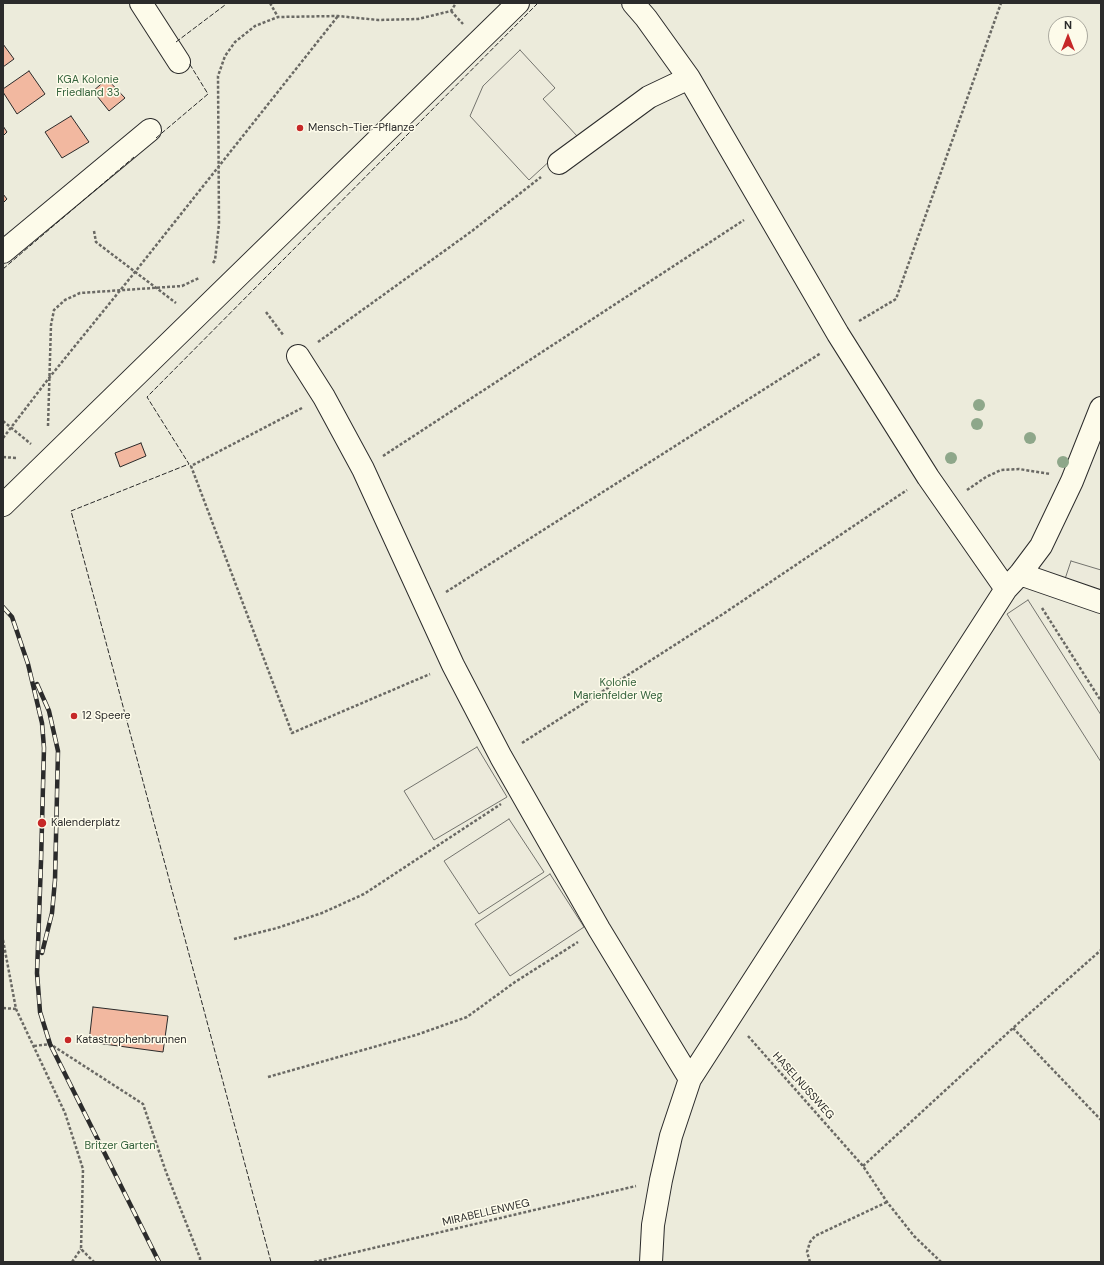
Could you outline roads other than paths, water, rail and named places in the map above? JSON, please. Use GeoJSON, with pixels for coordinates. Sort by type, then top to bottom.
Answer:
{"type":"FeatureCollection","features":[{"type":"Feature","properties":{"kind":"street"},"geometry":{"type":"LineString","coordinates":[[141,3],[179,62]]}},
{"type":"Feature","properties":{"kind":"street"},"geometry":{"type":"LineString","coordinates":[[3,505],[44,456],[196,318],[518,3]]}},
{"type":"Feature","properties":{"kind":"street"},"geometry":{"type":"LineString","coordinates":[[633,3],[646,18],[689,78],[840,337],[947,504],[1013,582],[1101,602]]}},
{"type":"Feature","properties":{"kind":"street"},"geometry":{"type":"LineString","coordinates":[[559,163],[649,97],[689,78]]}},
{"type":"Feature","properties":{"kind":"street"},"geometry":{"type":"LineString","coordinates":[[3,252],[150,130]]}},
{"type":"Feature","properties":{"kind":"street"},"geometry":{"type":"LineString","coordinates":[[298,356],[324,397],[363,469],[453,665],[500,757],[599,928],[690,1079]]}},
{"type":"Feature","properties":{"kind":"street"},"geometry":{"type":"LineString","coordinates":[[651,1262],[653,1225],[661,1180],[671,1136],[690,1079],[1013,582],[1041,546],[1072,481],[1101,408]]}},
{"type":"Feature","properties":{"kind":"railway"},"geometry":{"type":"LineString","coordinates":[[3,607],[12,617],[28,664],[42,723],[44,748],[37,973],[40,1012],[50,1044],[159,1262]]}},
{"type":"Feature","properties":{"kind":"railway"},"geometry":{"type":"LineString","coordinates":[[37,684],[49,711],[58,751],[55,880],[52,913],[42,953]]}},
{"type":"Feature","properties":{"kind":"place","name":"Mensch-Tier-Pflanze"},"geometry":{"type":"Point","coordinates":[300,128]}},
{"type":"Feature","properties":{"kind":"place","name":"12 Speere"},"geometry":{"type":"Point","coordinates":[74,716]}},
{"type":"Feature","properties":{"kind":"place","name":"Kalenderplatz"},"geometry":{"type":"Point","coordinates":[42,823]}},
{"type":"Feature","properties":{"kind":"place","name":"Katastrophenbrunnen"},"geometry":{"type":"Point","coordinates":[68,1040]}},
{"type":"Feature","properties":{"kind":"park label","name":"KGA Kolonie Friedland 33"},"geometry":{"type":"Point","coordinates":[88,86]}},
{"type":"Feature","properties":{"kind":"park label","name":"Kolonie Marienfelder Weg"},"geometry":{"type":"Point","coordinates":[618,689]}},
{"type":"Feature","properties":{"kind":"park label","name":"Britzer Garten"},"geometry":{"type":"Point","coordinates":[120,1146]}}]}
